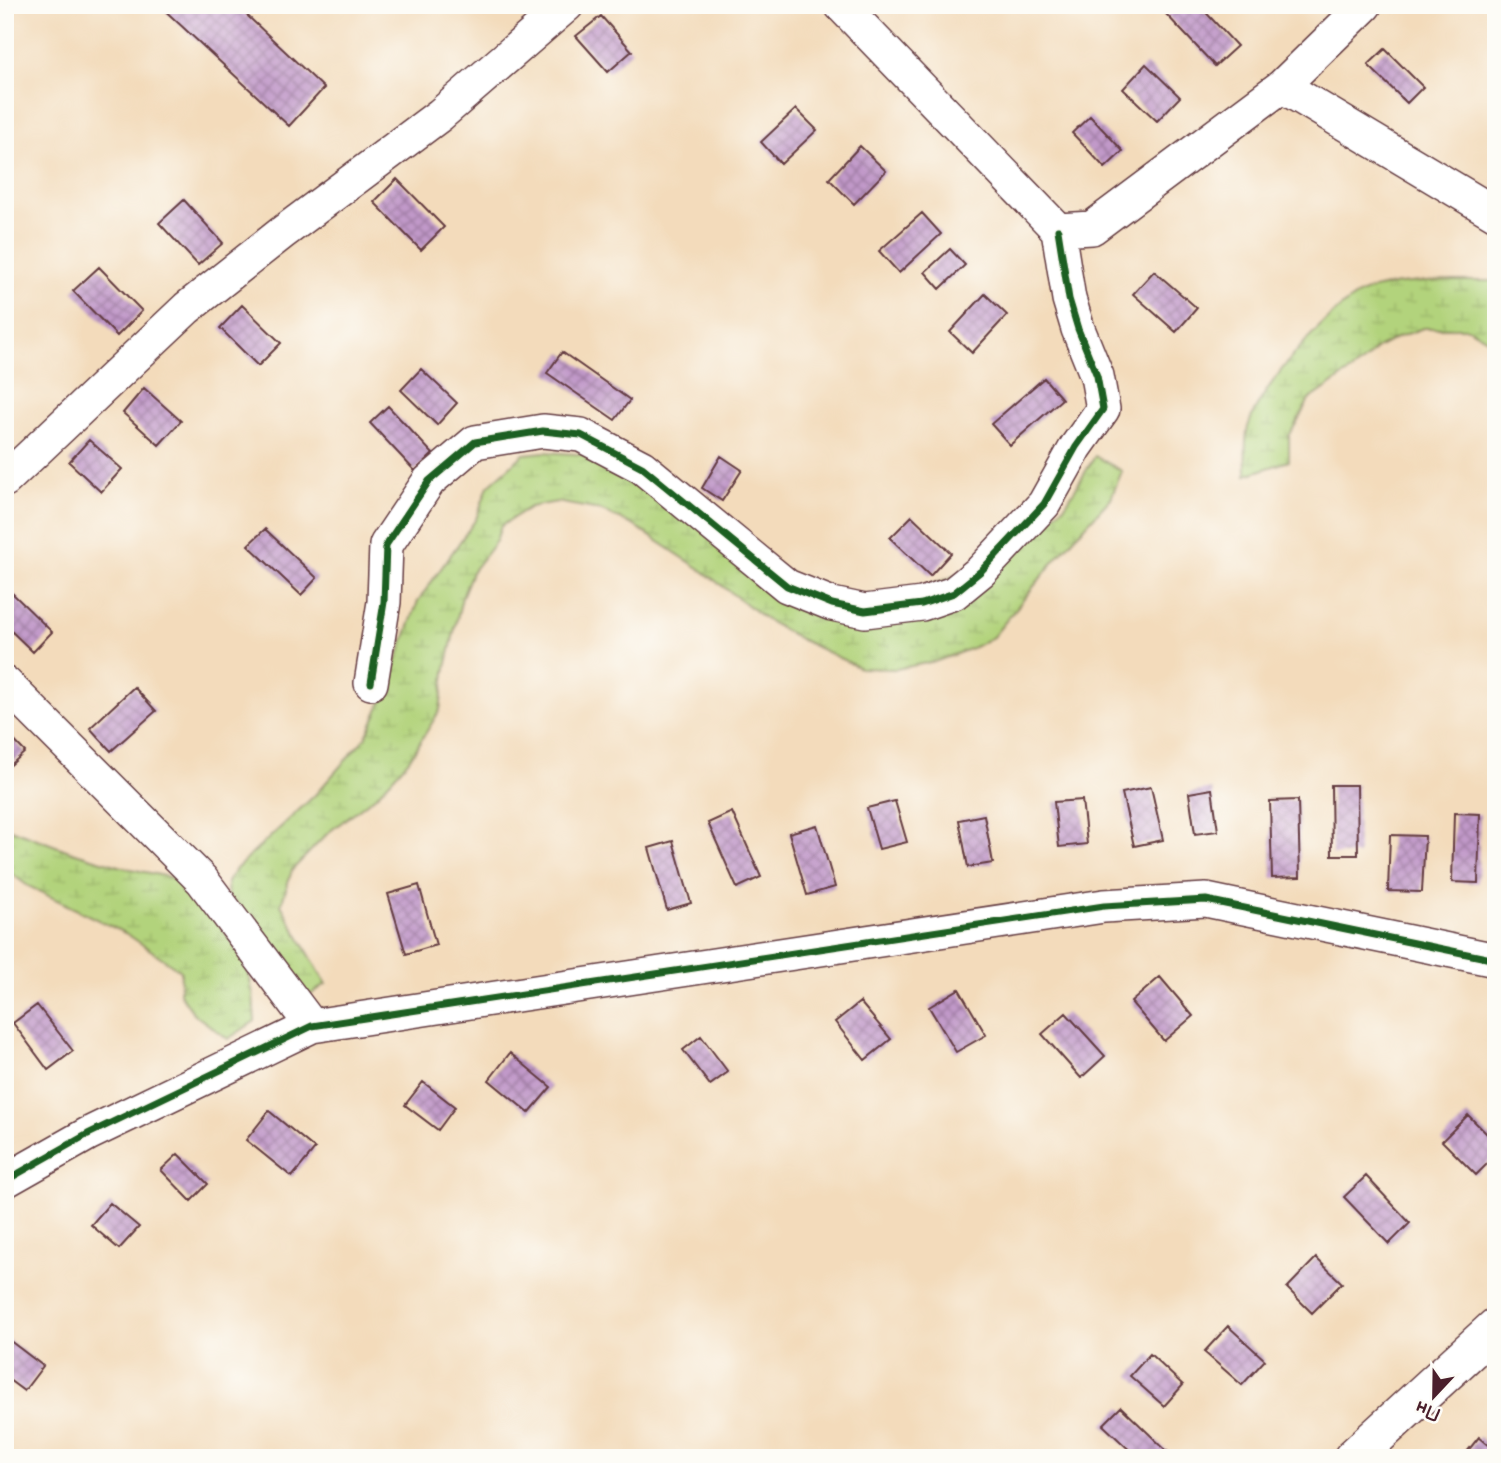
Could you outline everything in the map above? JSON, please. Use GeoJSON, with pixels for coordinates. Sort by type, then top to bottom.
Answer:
{"type":"FeatureCollection","features":[{"type":"Feature","properties":{"kind":"street"},"geometry":{"type":"LineString","coordinates":[[5,480],[187,308],[440,115],[567,5]]}},
{"type":"Feature","properties":{"kind":"street"},"geometry":{"type":"LineString","coordinates":[[371,683],[383,601],[386,545],[429,481],[475,442],[543,431],[581,435],[642,467],[787,586],[832,604],[865,611],[922,604],[954,593],[981,570],[1044,504],[1076,447],[1103,409],[1097,376],[1069,299],[1058,230],[841,5]]}},
{"type":"Feature","properties":{"kind":"street"},"geometry":{"type":"LineString","coordinates":[[1058,230],[1093,228],[1282,86],[1365,5]]}},
{"type":"Feature","properties":{"kind":"street"},"geometry":{"type":"LineString","coordinates":[[1282,86],[1496,214]]}},
{"type":"Feature","properties":{"kind":"street"},"geometry":{"type":"LineString","coordinates":[[5,682],[202,880],[312,1026]]}},
{"type":"Feature","properties":{"kind":"street"},"geometry":{"type":"LineString","coordinates":[[5,1181],[88,1134],[312,1026],[1104,905],[1206,900],[1496,960]]}},
{"type":"Feature","properties":{"kind":"street"},"geometry":{"type":"LineString","coordinates":[[1353,1458],[1496,1327]]}},
{"type":"Feature","properties":{"kind":"green space"},"geometry":{"type":"Polygon","coordinates":[[[1453,281],[1496,281],[1496,344],[1468,328],[1423,328],[1396,338],[1377,348],[1361,364],[1309,400],[1289,436],[1289,461],[1246,475],[1247,433],[1255,411],[1281,371],[1335,312],[1352,299],[1377,288],[1453,281]]]}},
{"type":"Feature","properties":{"kind":"green space"},"geometry":{"type":"Polygon","coordinates":[[[544,452],[590,455],[638,478],[838,622],[1015,552],[1066,504],[1095,456],[1122,471],[1111,498],[1059,555],[993,637],[937,661],[896,669],[860,668],[800,639],[768,621],[700,569],[633,525],[600,510],[557,502],[530,507],[501,526],[496,541],[472,572],[462,597],[445,672],[440,710],[409,760],[377,795],[329,832],[292,870],[281,905],[326,984],[303,1000],[228,901],[227,882],[236,869],[315,795],[366,737],[384,697],[418,601],[476,519],[488,486],[524,454],[544,452]]]}},
{"type":"Feature","properties":{"kind":"green space"},"geometry":{"type":"Polygon","coordinates":[[[5,827],[72,852],[126,868],[188,881],[246,962],[255,1021],[228,1039],[194,1014],[180,994],[181,971],[127,934],[28,886],[5,869],[5,827]]]}},
{"type":"Feature","properties":{"kind":"building"},"geometry":{"type":"Polygon","coordinates":[[[159,5],[236,5],[324,88],[289,126],[159,5]]]}},
{"type":"Feature","properties":{"kind":"building"},"geometry":{"type":"Polygon","coordinates":[[[1176,5],[1199,5],[1237,46],[1215,66],[1166,14],[1176,5]]]}},
{"type":"Feature","properties":{"kind":"building"},"geometry":{"type":"Polygon","coordinates":[[[601,16],[632,51],[608,72],[576,36],[601,16]]]}},
{"type":"Feature","properties":{"kind":"building"},"geometry":{"type":"Polygon","coordinates":[[[1385,49],[1423,87],[1407,103],[1368,65],[1385,49]]]}},
{"type":"Feature","properties":{"kind":"building"},"geometry":{"type":"Polygon","coordinates":[[[1146,64],[1180,97],[1157,121],[1123,89],[1146,64]]]}},
{"type":"Feature","properties":{"kind":"building"},"geometry":{"type":"Polygon","coordinates":[[[796,109],[817,130],[781,164],[761,142],[796,109]]]}},
{"type":"Feature","properties":{"kind":"building"},"geometry":{"type":"Polygon","coordinates":[[[1090,116],[1123,151],[1105,168],[1072,133],[1090,116]]]}},
{"type":"Feature","properties":{"kind":"building"},"geometry":{"type":"Polygon","coordinates":[[[860,146],[886,171],[854,204],[829,179],[860,146]]]}},
{"type":"Feature","properties":{"kind":"building"},"geometry":{"type":"Polygon","coordinates":[[[397,179],[444,227],[421,250],[374,202],[397,179]]]}},
{"type":"Feature","properties":{"kind":"building"},"geometry":{"type":"Polygon","coordinates":[[[184,200],[223,243],[198,265],[159,223],[184,200]]]}},
{"type":"Feature","properties":{"kind":"building"},"geometry":{"type":"Polygon","coordinates":[[[922,213],[941,234],[899,273],[879,251],[922,213]]]}},
{"type":"Feature","properties":{"kind":"building"},"geometry":{"type":"Polygon","coordinates":[[[950,249],[965,265],[940,289],[925,272],[950,249]]]}},
{"type":"Feature","properties":{"kind":"building"},"geometry":{"type":"Polygon","coordinates":[[[99,267],[142,311],[117,336],[73,291],[99,267]]]}},
{"type":"Feature","properties":{"kind":"building"},"geometry":{"type":"Polygon","coordinates":[[[1154,271],[1197,308],[1176,332],[1133,294],[1154,271]]]}},
{"type":"Feature","properties":{"kind":"building"},"geometry":{"type":"Polygon","coordinates":[[[985,294],[1007,315],[972,353],[950,332],[985,294]]]}},
{"type":"Feature","properties":{"kind":"building"},"geometry":{"type":"Polygon","coordinates":[[[242,305],[281,343],[258,366],[220,328],[242,305]]]}},
{"type":"Feature","properties":{"kind":"building"},"geometry":{"type":"Polygon","coordinates":[[[562,352],[630,400],[615,420],[547,373],[562,352]]]}},
{"type":"Feature","properties":{"kind":"building"},"geometry":{"type":"Polygon","coordinates":[[[421,369],[457,403],[437,425],[401,390],[421,369]]]}},
{"type":"Feature","properties":{"kind":"building"},"geometry":{"type":"Polygon","coordinates":[[[1044,378],[1062,399],[1010,445],[991,424],[1044,378]]]}},
{"type":"Feature","properties":{"kind":"building"},"geometry":{"type":"Polygon","coordinates":[[[144,388],[181,421],[159,445],[123,413],[144,388]]]}},
{"type":"Feature","properties":{"kind":"building"},"geometry":{"type":"Polygon","coordinates":[[[388,406],[433,454],[415,471],[370,423],[388,406]]]}},
{"type":"Feature","properties":{"kind":"building"},"geometry":{"type":"Polygon","coordinates":[[[89,440],[122,469],[101,492],[69,462],[89,440]]]}},
{"type":"Feature","properties":{"kind":"building"},"geometry":{"type":"Polygon","coordinates":[[[721,456],[742,470],[722,501],[702,488],[721,456]]]}},
{"type":"Feature","properties":{"kind":"building"},"geometry":{"type":"Polygon","coordinates":[[[912,516],[951,553],[930,576],[890,538],[912,516]]]}},
{"type":"Feature","properties":{"kind":"building"},"geometry":{"type":"Polygon","coordinates":[[[265,529],[317,578],[301,595],[248,545],[265,529]]]}},
{"type":"Feature","properties":{"kind":"building"},"geometry":{"type":"Polygon","coordinates":[[[11,592],[52,632],[33,652],[5,625],[5,598],[11,592]]]}},
{"type":"Feature","properties":{"kind":"building"},"geometry":{"type":"Polygon","coordinates":[[[134,687],[156,711],[111,751],[90,728],[134,687]]]}},
{"type":"Feature","properties":{"kind":"building"},"geometry":{"type":"Polygon","coordinates":[[[5,731],[25,752],[5,770],[5,731]]]}},
{"type":"Feature","properties":{"kind":"building"},"geometry":{"type":"Polygon","coordinates":[[[1331,785],[1357,785],[1358,855],[1332,855],[1331,785]]]}},
{"type":"Feature","properties":{"kind":"building"},"geometry":{"type":"Polygon","coordinates":[[[1151,787],[1163,840],[1134,846],[1122,793],[1151,787]]]}},
{"type":"Feature","properties":{"kind":"building"},"geometry":{"type":"Polygon","coordinates":[[[1212,789],[1218,831],[1195,834],[1189,793],[1212,789]]]}},
{"type":"Feature","properties":{"kind":"building"},"geometry":{"type":"Polygon","coordinates":[[[1082,800],[1087,844],[1059,847],[1054,802],[1082,800]]]}},
{"type":"Feature","properties":{"kind":"building"},"geometry":{"type":"Polygon","coordinates":[[[1298,800],[1300,877],[1272,878],[1270,801],[1298,800]]]}},
{"type":"Feature","properties":{"kind":"building"},"geometry":{"type":"Polygon","coordinates":[[[895,801],[907,842],[879,849],[867,808],[895,801]]]}},
{"type":"Feature","properties":{"kind":"building"},"geometry":{"type":"Polygon","coordinates":[[[732,812],[761,877],[737,888],[708,823],[732,812]]]}},
{"type":"Feature","properties":{"kind":"building"},"geometry":{"type":"Polygon","coordinates":[[[1454,813],[1480,814],[1478,883],[1452,882],[1454,813]]]}},
{"type":"Feature","properties":{"kind":"building"},"geometry":{"type":"Polygon","coordinates":[[[984,815],[993,863],[968,867],[959,820],[984,815]]]}},
{"type":"Feature","properties":{"kind":"building"},"geometry":{"type":"Polygon","coordinates":[[[817,825],[835,887],[807,895],[789,833],[817,825]]]}},
{"type":"Feature","properties":{"kind":"building"},"geometry":{"type":"Polygon","coordinates":[[[1390,835],[1425,836],[1422,892],[1388,891],[1390,835]]]}},
{"type":"Feature","properties":{"kind":"building"},"geometry":{"type":"Polygon","coordinates":[[[673,841],[691,903],[667,910],[649,848],[673,841]]]}},
{"type":"Feature","properties":{"kind":"building"},"geometry":{"type":"Polygon","coordinates":[[[419,885],[436,945],[406,954],[388,894],[419,885]]]}},
{"type":"Feature","properties":{"kind":"building"},"geometry":{"type":"Polygon","coordinates":[[[1160,977],[1193,1016],[1164,1041],[1131,1002],[1160,977]]]}},
{"type":"Feature","properties":{"kind":"building"},"geometry":{"type":"Polygon","coordinates":[[[959,989],[986,1035],[956,1052],[929,1007],[959,989]]]}},
{"type":"Feature","properties":{"kind":"building"},"geometry":{"type":"Polygon","coordinates":[[[860,1002],[891,1039],[865,1060],[835,1022],[860,1002]]]}},
{"type":"Feature","properties":{"kind":"building"},"geometry":{"type":"Polygon","coordinates":[[[37,1005],[73,1051],[48,1070],[13,1023],[37,1005]]]}},
{"type":"Feature","properties":{"kind":"building"},"geometry":{"type":"Polygon","coordinates":[[[1066,1013],[1105,1056],[1081,1078],[1042,1034],[1066,1013]]]}},
{"type":"Feature","properties":{"kind":"building"},"geometry":{"type":"Polygon","coordinates":[[[701,1036],[728,1072],[710,1085],[683,1050],[701,1036]]]}},
{"type":"Feature","properties":{"kind":"building"},"geometry":{"type":"Polygon","coordinates":[[[510,1053],[551,1087],[529,1113],[489,1080],[510,1053]]]}},
{"type":"Feature","properties":{"kind":"building"},"geometry":{"type":"Polygon","coordinates":[[[423,1082],[455,1107],[438,1130],[405,1105],[423,1082]]]}},
{"type":"Feature","properties":{"kind":"building"},"geometry":{"type":"Polygon","coordinates":[[[269,1111],[315,1149],[292,1177],[246,1140],[269,1111]]]}},
{"type":"Feature","properties":{"kind":"building"},"geometry":{"type":"Polygon","coordinates":[[[1468,1115],[1496,1143],[1496,1155],[1476,1175],[1442,1141],[1468,1115]]]}},
{"type":"Feature","properties":{"kind":"building"},"geometry":{"type":"Polygon","coordinates":[[[178,1154],[208,1184],[191,1201],[161,1170],[178,1154]]]}},
{"type":"Feature","properties":{"kind":"building"},"geometry":{"type":"Polygon","coordinates":[[[1366,1176],[1410,1223],[1389,1244],[1344,1197],[1366,1176]]]}},
{"type":"Feature","properties":{"kind":"building"},"geometry":{"type":"Polygon","coordinates":[[[110,1203],[139,1227],[119,1249],[91,1225],[110,1203]]]}},
{"type":"Feature","properties":{"kind":"building"},"geometry":{"type":"Polygon","coordinates":[[[1316,1258],[1342,1283],[1312,1313],[1287,1288],[1316,1258]]]}},
{"type":"Feature","properties":{"kind":"building"},"geometry":{"type":"Polygon","coordinates":[[[1228,1326],[1265,1360],[1242,1385],[1204,1352],[1228,1326]]]}},
{"type":"Feature","properties":{"kind":"building"},"geometry":{"type":"Polygon","coordinates":[[[5,1337],[43,1366],[24,1391],[5,1377],[5,1337]]]}},
{"type":"Feature","properties":{"kind":"building"},"geometry":{"type":"Polygon","coordinates":[[[1150,1354],[1183,1385],[1164,1406],[1130,1376],[1150,1354]]]}},
{"type":"Feature","properties":{"kind":"building"},"geometry":{"type":"Polygon","coordinates":[[[1121,1407],[1172,1456],[1170,1458],[1138,1458],[1103,1425],[1121,1407]]]}},
{"type":"Feature","properties":{"kind":"building"},"geometry":{"type":"Polygon","coordinates":[[[1479,1437],[1496,1451],[1496,1458],[1462,1458],[1479,1437]]]}},
{"type":"Feature","properties":{"kind":"cycle path"},"geometry":{"type":"LineString","coordinates":[[371,683],[384,602],[386,545],[429,481],[475,442],[543,431],[581,435],[642,467],[787,586],[832,604],[865,611],[922,604],[954,593],[981,571],[1044,504],[1076,447],[1103,409],[1097,376],[1069,299],[1058,230]]}},
{"type":"Feature","properties":{"kind":"cycle path"},"geometry":{"type":"LineString","coordinates":[[5,1181],[88,1134],[312,1026],[1104,906],[1206,900],[1496,960]]}}]}
